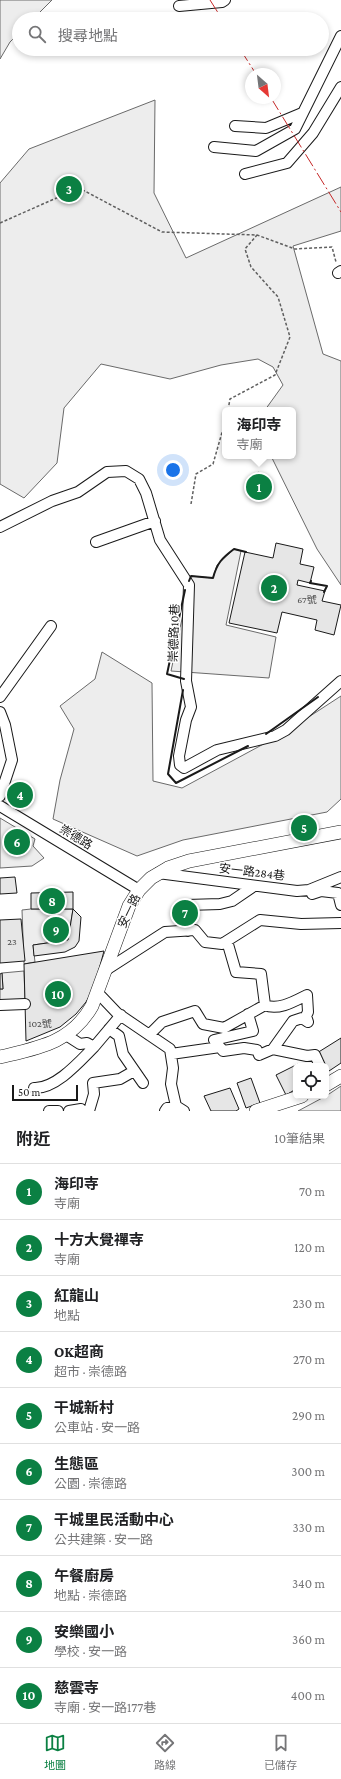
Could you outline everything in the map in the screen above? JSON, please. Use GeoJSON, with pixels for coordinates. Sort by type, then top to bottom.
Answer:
{"type":"FeatureCollection","features":[{"type":"Feature","properties":{"kind":"main road","name":"安一路"},"geometry":{"type":"LineString","coordinates":[[0,1057],[41,1048],[66,1035],[89,1012],[98,992],[129,906],[139,890],[158,873],[190,861],[341,832]]}},
{"type":"Feature","properties":{"kind":"main road"},"geometry":{"type":"LineString","coordinates":[[329,1082],[341,1076]]}},
{"type":"Feature","properties":{"kind":"main road"},"geometry":{"type":"LineString","coordinates":[[256,1111],[293,1099]]}},
{"type":"Feature","properties":{"kind":"street"},"geometry":{"type":"LineString","coordinates":[[179,6],[222,2],[225,0]]}},
{"type":"Feature","properties":{"kind":"street"},"geometry":{"type":"LineString","coordinates":[[214,147],[256,151],[294,129],[341,36]]}},
{"type":"Feature","properties":{"kind":"street"},"geometry":{"type":"LineString","coordinates":[[245,174],[287,163],[313,133],[341,87]]}},
{"type":"Feature","properties":{"kind":"street"},"geometry":{"type":"LineString","coordinates":[[235,126],[266,128],[302,113]]}},
{"type":"Feature","properties":{"kind":"street","name":"崇德路10巷"},"geometry":{"type":"LineString","coordinates":[[0,527],[52,501],[78,492],[107,472],[126,471],[139,479],[146,493],[160,540],[189,585],[186,681],[191,707],[186,720],[179,756],[180,765],[184,768],[217,750],[276,736],[286,730],[341,681]]}},
{"type":"Feature","properties":{"kind":"street"},"geometry":{"type":"LineString","coordinates":[[96,542],[155,521]]}},
{"type":"Feature","properties":{"kind":"street"},"geometry":{"type":"LineString","coordinates":[[0,697],[51,626]]}},
{"type":"Feature","properties":{"kind":"street"},"geometry":{"type":"LineString","coordinates":[[0,712],[6,725],[12,760],[0,796]]}},
{"type":"Feature","properties":{"kind":"street","name":"崇德路"},"geometry":{"type":"LineString","coordinates":[[0,806],[139,890]]}},
{"type":"Feature","properties":{"kind":"street","name":"安一路284巷"},"geometry":{"type":"LineString","coordinates":[[158,873],[297,891],[309,890],[341,877]]}},
{"type":"Feature","properties":{"kind":"street"},"geometry":{"type":"LineString","coordinates":[[188,931],[187,905],[220,904],[232,901],[254,886]]}},
{"type":"Feature","properties":{"kind":"street"},"geometry":{"type":"LineString","coordinates":[[297,891],[304,898],[321,891],[338,893],[341,905]]}},
{"type":"Feature","properties":{"kind":"street"},"geometry":{"type":"LineString","coordinates":[[106,970],[165,932],[194,930],[205,942],[222,944],[260,920],[301,924],[341,923]]}},
{"type":"Feature","properties":{"kind":"street"},"geometry":{"type":"LineString","coordinates":[[227,941],[236,972],[261,974],[265,1005]]}},
{"type":"Feature","properties":{"kind":"street"},"geometry":{"type":"LineString","coordinates":[[98,992],[120,1016],[170,1049],[173,1068],[171,1084],[180,1109],[167,1108],[165,1111]]}},
{"type":"Feature","properties":{"kind":"street"},"geometry":{"type":"LineString","coordinates":[[149,1035],[162,1022],[195,1011],[203,1024],[224,1028],[265,1005],[269,1007],[288,1004],[307,995],[308,1012],[306,1016],[308,1022],[302,1018],[293,1022],[273,1049],[259,1055],[257,1050],[244,1048],[223,1051],[215,1044],[210,1026]]}},
{"type":"Feature","properties":{"kind":"street"},"geometry":{"type":"LineString","coordinates":[[0,1005],[25,1004]]}},
{"type":"Feature","properties":{"kind":"street"},"geometry":{"type":"LineString","coordinates":[[171,1054],[215,1044],[253,1031],[248,1014]]}},
{"type":"Feature","properties":{"kind":"street"},"geometry":{"type":"LineString","coordinates":[[34,1088],[54,1082],[74,1068],[120,1016]]}},
{"type":"Feature","properties":{"kind":"street"},"geometry":{"type":"LineString","coordinates":[[109,1029],[119,1036],[123,1054],[143,1083]]}},
{"type":"Feature","properties":{"kind":"street"},"geometry":{"type":"LineString","coordinates":[[66,1035],[80,1044],[87,1043],[94,1047]]}},
{"type":"Feature","properties":{"kind":"street"},"geometry":{"type":"LineString","coordinates":[[273,1049],[307,1056],[316,1055],[319,1063]]}},
{"type":"Feature","properties":{"kind":"street"},"geometry":{"type":"LineString","coordinates":[[89,1111],[94,1094],[93,1083],[120,1079],[134,1071]]}},
{"type":"Feature","properties":{"kind":"street"},"geometry":{"type":"LineString","coordinates":[[69,1111],[81,1109],[83,1111]]}},
{"type":"Feature","properties":{"kind":"street"},"geometry":{"type":"LineString","coordinates":[[49,1111],[58,1111]]}},
{"type":"Feature","properties":{"kind":"path"},"geometry":{"type":"LineString","coordinates":[[0,223],[79,188],[162,232],[257,235],[294,249],[332,247],[340,272]]}},
{"type":"Feature","properties":{"kind":"path"},"geometry":{"type":"LineString","coordinates":[[229,407],[230,399],[275,375],[290,336],[278,297],[251,267],[245,249],[257,235]]}},
{"type":"Feature","properties":{"kind":"path"},"geometry":{"type":"LineString","coordinates":[[191,504],[196,474],[212,464],[222,432]]}},
{"type":"Feature","properties":{"kind":"shaded area"},"geometry":{"type":"Polygon","coordinates":[[[0,0],[52,0],[40,12],[12,12],[12,40],[0,59],[0,0]]]}},
{"type":"Feature","properties":{"kind":"shaded area"},"geometry":{"type":"Polygon","coordinates":[[[155,100],[154,193],[186,258],[341,187],[341,231],[293,246],[323,354],[341,361],[341,585],[317,549],[272,459],[296,459],[296,407],[267,407],[283,385],[273,367],[258,359],[221,365],[170,379],[101,364],[64,408],[57,463],[24,498],[0,484],[0,183],[29,149],[155,100]]]}},
{"type":"Feature","properties":{"kind":"shaded area"},"geometry":{"type":"Polygon","coordinates":[[[234,549],[241,551],[226,625],[276,637],[269,678],[171,671],[191,576],[213,578],[217,565],[234,549]]]}},
{"type":"Feature","properties":{"kind":"shaded area"},"geometry":{"type":"Polygon","coordinates":[[[102,652],[152,683],[153,781],[182,788],[284,733],[341,696],[341,799],[327,812],[183,840],[137,856],[53,819],[60,780],[74,729],[60,706],[95,679],[102,652]]]}},
{"type":"Feature","properties":{"kind":"shaded area"},"geometry":{"type":"Polygon","coordinates":[[[0,818],[35,839],[33,846],[44,858],[32,866],[0,868],[0,818]]]}},
{"type":"Feature","properties":{"kind":"shaded area"},"geometry":{"type":"Polygon","coordinates":[[[73,909],[68,940],[33,945],[35,962],[24,964],[22,910],[73,909]]]}},
{"type":"Feature","properties":{"kind":"shaded area"},"geometry":{"type":"Polygon","coordinates":[[[24,971],[25,1000],[0,1001],[0,989],[3,989],[2,973],[24,971]]]}},
{"type":"Feature","properties":{"kind":"shaded area"},"geometry":{"type":"Polygon","coordinates":[[[341,1086],[341,1111],[298,1111],[320,1099],[329,1099],[329,1094],[341,1086]]]}},
{"type":"Feature","properties":{"kind":"building"},"geometry":{"type":"Polygon","coordinates":[[[259,472],[272,491],[259,501],[246,482],[259,472]]]}},
{"type":"Feature","properties":{"kind":"building"},"geometry":{"type":"Polygon","coordinates":[[[276,543],[303,549],[300,564],[314,567],[310,583],[298,580],[297,585],[325,591],[322,601],[341,605],[334,635],[315,630],[317,620],[282,612],[277,633],[229,623],[245,552],[273,558],[276,543]]]}},
{"type":"Feature","properties":{"kind":"building"},"geometry":{"type":"Polygon","coordinates":[[[15,877],[17,893],[0,894],[0,878],[15,877]]]}},
{"type":"Feature","properties":{"kind":"building"},"geometry":{"type":"Polygon","coordinates":[[[73,892],[73,909],[31,909],[31,893],[73,892]]]}},
{"type":"Feature","properties":{"kind":"building"},"geometry":{"type":"Polygon","coordinates":[[[73,909],[81,917],[79,941],[75,947],[65,952],[34,956],[33,945],[68,940],[73,909]]]}},
{"type":"Feature","properties":{"kind":"building"},"geometry":{"type":"Polygon","coordinates":[[[21,919],[25,961],[0,963],[0,920],[21,919]]]}},
{"type":"Feature","properties":{"kind":"building"},"geometry":{"type":"Polygon","coordinates":[[[104,951],[94,988],[86,1002],[76,1014],[60,1027],[26,1041],[24,964],[104,951]]]}},
{"type":"Feature","properties":{"kind":"building"},"geometry":{"type":"Polygon","coordinates":[[[2,973],[3,989],[0,989],[0,974],[2,973]]]}},
{"type":"Feature","properties":{"kind":"building"},"geometry":{"type":"Polygon","coordinates":[[[341,1038],[341,1063],[329,1071],[329,1063],[324,1063],[317,1053],[341,1038]]]}},
{"type":"Feature","properties":{"kind":"building"},"geometry":{"type":"Polygon","coordinates":[[[293,1066],[293,1091],[286,1095],[276,1075],[293,1066]]]}},
{"type":"Feature","properties":{"kind":"building"},"geometry":{"type":"Polygon","coordinates":[[[251,1078],[260,1103],[246,1108],[237,1083],[251,1078]]]}},
{"type":"Feature","properties":{"kind":"building"},"geometry":{"type":"Polygon","coordinates":[[[230,1088],[239,1109],[236,1111],[211,1111],[204,1096],[230,1088]]]}},
{"type":"Feature","properties":{"kind":"wall"},"geometry":{"type":"LineString","coordinates":[[189,581],[191,576],[213,578],[216,568],[223,558],[230,552],[234,549],[246,552]]}},
{"type":"Feature","properties":{"kind":"wall"},"geometry":{"type":"LineString","coordinates":[[311,581],[310,583],[327,586],[324,592]]}},
{"type":"Feature","properties":{"kind":"wall"},"geometry":{"type":"LineString","coordinates":[[184,679],[167,674],[185,590]]}},
{"type":"Feature","properties":{"kind":"wall"},"geometry":{"type":"LineString","coordinates":[[183,690],[168,774],[176,783],[248,746]]}},
{"type":"Feature","properties":{"kind":"wall"},"geometry":{"type":"LineString","coordinates":[[266,734],[318,697]]}},
{"type":"Feature","properties":{"kind":"power"},"geometry":{"type":"LineString","coordinates":[[210,0],[218,12]]}},
{"type":"Feature","properties":{"kind":"power"},"geometry":{"type":"LineString","coordinates":[[244,56],[252,68]]}},
{"type":"Feature","properties":{"kind":"power"},"geometry":{"type":"LineString","coordinates":[[275,104],[341,212]]}},
{"type":"Feature","properties":{"kind":"place","name":"紅龍山"},"geometry":{"type":"Point","coordinates":[69,189]}},
{"type":"Feature","properties":{"kind":"place","name":"海印寺"},"geometry":{"type":"Point","coordinates":[259,487]}},
{"type":"Feature","properties":{"kind":"place","name":"十方大覺禪寺"},"geometry":{"type":"Point","coordinates":[274,588]}},
{"type":"Feature","properties":{"kind":"place","name":"OK超商"},"geometry":{"type":"Point","coordinates":[20,795]}},
{"type":"Feature","properties":{"kind":"place","name":"干城新村"},"geometry":{"type":"Point","coordinates":[304,828]}},
{"type":"Feature","properties":{"kind":"place","name":"生態區"},"geometry":{"type":"Point","coordinates":[17,842]}},
{"type":"Feature","properties":{"kind":"place","name":"午餐廚房"},"geometry":{"type":"Point","coordinates":[52,901]}},
{"type":"Feature","properties":{"kind":"place","name":"干城里民活動中心"},"geometry":{"type":"Point","coordinates":[185,913]}},
{"type":"Feature","properties":{"kind":"place","name":"安樂國小"},"geometry":{"type":"Point","coordinates":[56,930]}},
{"type":"Feature","properties":{"kind":"place","name":"慈雲寺"},"geometry":{"type":"Point","coordinates":[58,994]}}]}
